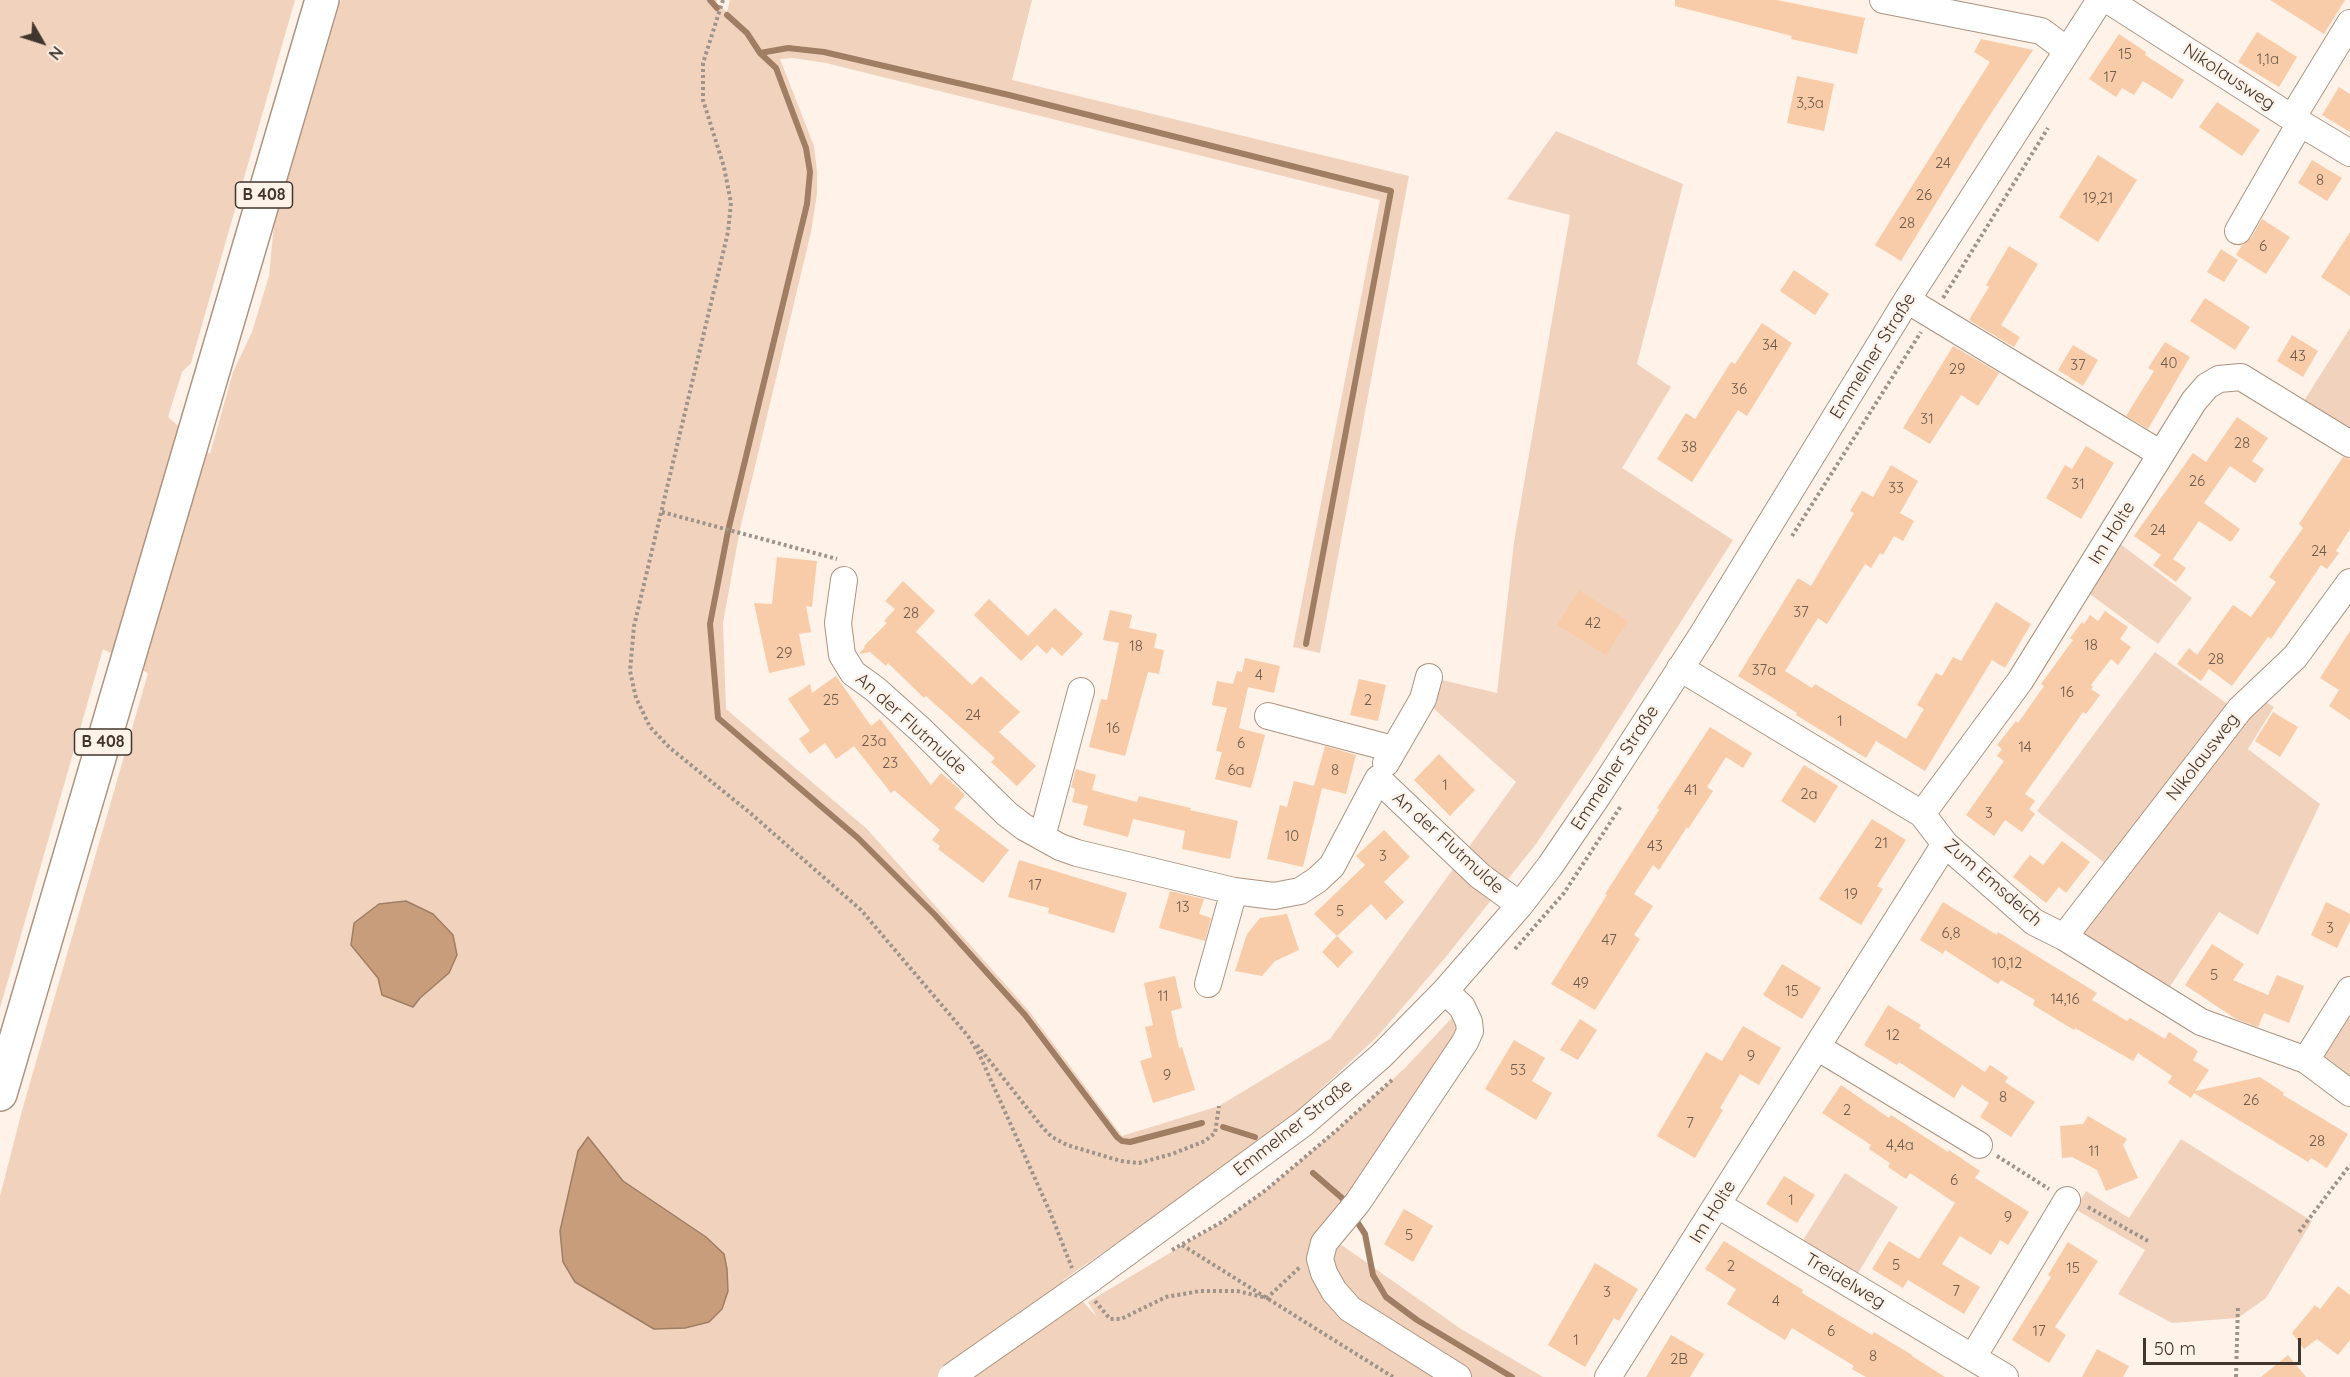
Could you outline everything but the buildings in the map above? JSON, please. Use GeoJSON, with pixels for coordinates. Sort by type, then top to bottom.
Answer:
{"type":"FeatureCollection","features":[{"type":"Feature","properties":{"kind":"main road","name":"B 408"},"geometry":{"type":"LineString","coordinates":[[0,1094],[322,0]]}},
{"type":"Feature","properties":{"kind":"street"},"geometry":{"type":"LineString","coordinates":[[1883,0],[1928,5],[2041,31],[2067,50]]}},
{"type":"Feature","properties":{"kind":"street","name":"Emmelner Straße"},"geometry":{"type":"LineString","coordinates":[[951,1377],[1304,1123],[1381,1056],[1445,991],[1520,905],[1593,803],[1680,668],[1907,300],[2100,0]]}},
{"type":"Feature","properties":{"kind":"street","name":"Nikolausweg"},"geometry":{"type":"LineString","coordinates":[[2108,0],[2296,121],[2350,153]]}},
{"type":"Feature","properties":{"kind":"street"},"geometry":{"type":"LineString","coordinates":[[2238,231],[2350,23]]}},
{"type":"Feature","properties":{"kind":"street"},"geometry":{"type":"LineString","coordinates":[[1907,300],[2161,454]]}},
{"type":"Feature","properties":{"kind":"street","name":"Im Holte"},"geometry":{"type":"LineString","coordinates":[[1922,814],[2020,681],[2194,401],[2207,386],[2220,378],[2241,377],[2350,444]]}},
{"type":"Feature","properties":{"kind":"street","name":"An der Flutmulde"},"geometry":{"type":"LineString","coordinates":[[844,580],[838,623],[842,656],[853,673],[922,731],[1007,814],[1042,837],[1077,853],[1233,891],[1274,897],[1300,891],[1332,866],[1393,749],[1423,699],[1429,677]]}},
{"type":"Feature","properties":{"kind":"street","name":"Nikolausweg"},"geometry":{"type":"LineString","coordinates":[[2064,937],[2240,709],[2295,657],[2350,582]]}},
{"type":"Feature","properties":{"kind":"street","name":"Zum Emsdeich"},"geometry":{"type":"LineString","coordinates":[[1680,668],[1922,814],[1945,844],[2034,922],[2064,937],[2201,1022],[2306,1060],[2350,1093]]}},
{"type":"Feature","properties":{"kind":"street"},"geometry":{"type":"LineString","coordinates":[[1042,837],[1081,691]]}},
{"type":"Feature","properties":{"kind":"street"},"geometry":{"type":"LineString","coordinates":[[1268,716],[1393,749]]}},
{"type":"Feature","properties":{"kind":"street","name":"An der Flutmulde"},"geometry":{"type":"LineString","coordinates":[[1378,779],[1473,870],[1520,905]]}},
{"type":"Feature","properties":{"kind":"street","name":"Im Holte"},"geometry":{"type":"LineString","coordinates":[[1608,1377],[1945,844]]}},
{"type":"Feature","properties":{"kind":"street"},"geometry":{"type":"LineString","coordinates":[[1208,984],[1233,891]]}},
{"type":"Feature","properties":{"kind":"street"},"geometry":{"type":"LineString","coordinates":[[2306,1060],[2350,990]]}},
{"type":"Feature","properties":{"kind":"street"},"geometry":{"type":"LineString","coordinates":[[1445,991],[1462,1007],[1469,1022],[1470,1031],[1459,1053],[1351,1209],[1324,1243],[1320,1259],[1324,1273],[1334,1291],[1350,1309],[1458,1377]]}},
{"type":"Feature","properties":{"kind":"street"},"geometry":{"type":"LineString","coordinates":[[1817,1047],[1979,1144]]}},
{"type":"Feature","properties":{"kind":"street"},"geometry":{"type":"LineString","coordinates":[[1973,1357],[2067,1200]]}},
{"type":"Feature","properties":{"kind":"street","name":"Treidelweg"},"geometry":{"type":"LineString","coordinates":[[1718,1205],[2005,1377]]}},
{"type":"Feature","properties":{"kind":"path"},"geometry":{"type":"LineString","coordinates":[[723,0],[703,63],[703,100],[724,167],[730,202],[728,232],[634,626],[630,670],[636,698],[650,727],[670,748],[782,840],[861,910],[1043,1128],[1053,1137],[1067,1145],[1121,1161],[1139,1163],[1205,1142],[1215,1133],[1219,1106]]}},
{"type":"Feature","properties":{"kind":"path"},"geometry":{"type":"LineString","coordinates":[[1791,537],[2050,124]]}},
{"type":"Feature","properties":{"kind":"path"},"geometry":{"type":"LineString","coordinates":[[662,512],[841,560],[844,580]]}},
{"type":"Feature","properties":{"kind":"path"},"geometry":{"type":"LineString","coordinates":[[968,1036],[980,1056],[1050,1212],[1064,1250],[1110,1319],[1120,1319],[1166,1297],[1200,1291],[1237,1291],[1267,1298]]}},
{"type":"Feature","properties":{"kind":"path"},"geometry":{"type":"LineString","coordinates":[[1979,1144],[2067,1200],[2095,1210],[2148,1240]]}},
{"type":"Feature","properties":{"kind":"path"},"geometry":{"type":"LineString","coordinates":[[2299,1232],[2350,1165]]}},
{"type":"Feature","properties":{"kind":"path"},"geometry":{"type":"LineString","coordinates":[[1182,1245],[1393,1377]]}},
{"type":"Feature","properties":{"kind":"path"},"geometry":{"type":"LineString","coordinates":[[1267,1298],[1304,1264],[1320,1259]]}},
{"type":"Feature","properties":{"kind":"path"},"geometry":{"type":"LineString","coordinates":[[2236,1377],[2238,1305]]}},
{"type":"Feature","properties":{"kind":"shaded area"},"geometry":{"type":"Polygon","coordinates":[[[0,0],[295,0],[191,363],[182,372],[168,417],[210,454],[233,372],[252,332],[269,276],[274,224],[341,0],[717,0],[716,3],[727,12],[730,0],[1032,0],[1012,80],[1409,176],[1320,653],[1293,647],[1380,200],[826,63],[793,58],[780,59],[814,146],[817,194],[811,232],[740,529],[723,623],[726,709],[867,829],[1029,1011],[1122,1136],[1219,1106],[1330,1039],[1516,782],[1423,699],[1429,677],[1497,693],[1514,542],[1570,215],[1507,199],[1556,131],[1683,184],[1637,364],[1671,387],[1622,468],[1733,540],[1592,761],[1536,844],[1445,958],[1377,1037],[1297,1111],[1156,1216],[1063,1280],[1097,1317],[1088,1302],[1220,1223],[1266,1190],[1405,1068],[1462,1007],[1469,1022],[1323,1232],[1461,1329],[1543,1377],[0,1377],[0,1196],[23,1107],[148,673],[103,649],[0,1008],[0,0]],[[407,901],[379,904],[363,960],[378,978],[382,995],[413,1007],[449,973],[433,914],[407,901]],[[578,1151],[560,1231],[563,1262],[575,1282],[654,1329],[623,1181],[608,1162],[578,1151]]]}},
{"type":"Feature","properties":{"kind":"shaded area"},"geometry":{"type":"Polygon","coordinates":[[[2350,328],[2350,434],[2302,404],[2350,328]]]}},
{"type":"Feature","properties":{"kind":"shaded area"},"geometry":{"type":"Polygon","coordinates":[[[2119,543],[2192,598],[2158,644],[2087,592],[2119,543]]]}},
{"type":"Feature","properties":{"kind":"shaded area"},"geometry":{"type":"Polygon","coordinates":[[[2155,652],[2229,705],[2105,863],[2037,811],[2155,652]]]}},
{"type":"Feature","properties":{"kind":"shaded area"},"geometry":{"type":"Polygon","coordinates":[[[2264,701],[2274,707],[2248,749],[2320,804],[2258,935],[2219,912],[2167,991],[2088,946],[2082,932],[2242,718],[2264,701]]]}},
{"type":"Feature","properties":{"kind":"shaded area"},"geometry":{"type":"Polygon","coordinates":[[[406,901],[433,914],[453,935],[457,955],[449,973],[413,1007],[382,995],[378,978],[351,945],[354,923],[379,904],[406,901]]]}},
{"type":"Feature","properties":{"kind":"shaded area"},"geometry":{"type":"Polygon","coordinates":[[[2350,1002],[2350,1084],[2330,1072],[2322,1055],[2350,1002]]]}},
{"type":"Feature","properties":{"kind":"shaded area"},"geometry":{"type":"Polygon","coordinates":[[[588,1137],[623,1181],[706,1237],[724,1254],[728,1291],[722,1309],[709,1322],[685,1328],[654,1329],[575,1282],[563,1262],[560,1231],[578,1151],[588,1137]]]}},
{"type":"Feature","properties":{"kind":"shaded area"},"geometry":{"type":"Polygon","coordinates":[[[2181,1139],[2312,1221],[2266,1298],[2238,1318],[2172,1323],[2118,1294],[2145,1250],[2075,1209],[2086,1191],[2129,1218],[2181,1139]]]}},
{"type":"Feature","properties":{"kind":"shaded area"},"geometry":{"type":"Polygon","coordinates":[[[1845,1173],[1898,1207],[1855,1278],[1800,1245],[1845,1173]]]}},
{"type":"Feature","properties":{"kind":"waterway"},"geometry":{"type":"LineString","coordinates":[[710,0],[717,8]]}},
{"type":"Feature","properties":{"kind":"waterway"},"geometry":{"type":"LineString","coordinates":[[727,15],[747,33],[760,53],[776,68],[806,148],[810,172],[807,204],[728,531],[710,624],[718,718],[858,838],[935,915],[1025,1015],[1117,1137],[1122,1141],[1130,1142],[1202,1123]]}},
{"type":"Feature","properties":{"kind":"waterway"},"geometry":{"type":"LineString","coordinates":[[760,53],[788,48],[824,52],[1009,95],[1391,191],[1306,644]]}},
{"type":"Feature","properties":{"kind":"waterway"},"geometry":{"type":"LineString","coordinates":[[1223,1127],[1255,1137]]}},
{"type":"Feature","properties":{"kind":"waterway"},"geometry":{"type":"LineString","coordinates":[[1313,1173],[1342,1198],[1347,1206]]}},
{"type":"Feature","properties":{"kind":"waterway"},"geometry":{"type":"LineString","coordinates":[[1354,1217],[1365,1234],[1373,1275],[1386,1297],[1417,1320],[1512,1377]]}}]}
